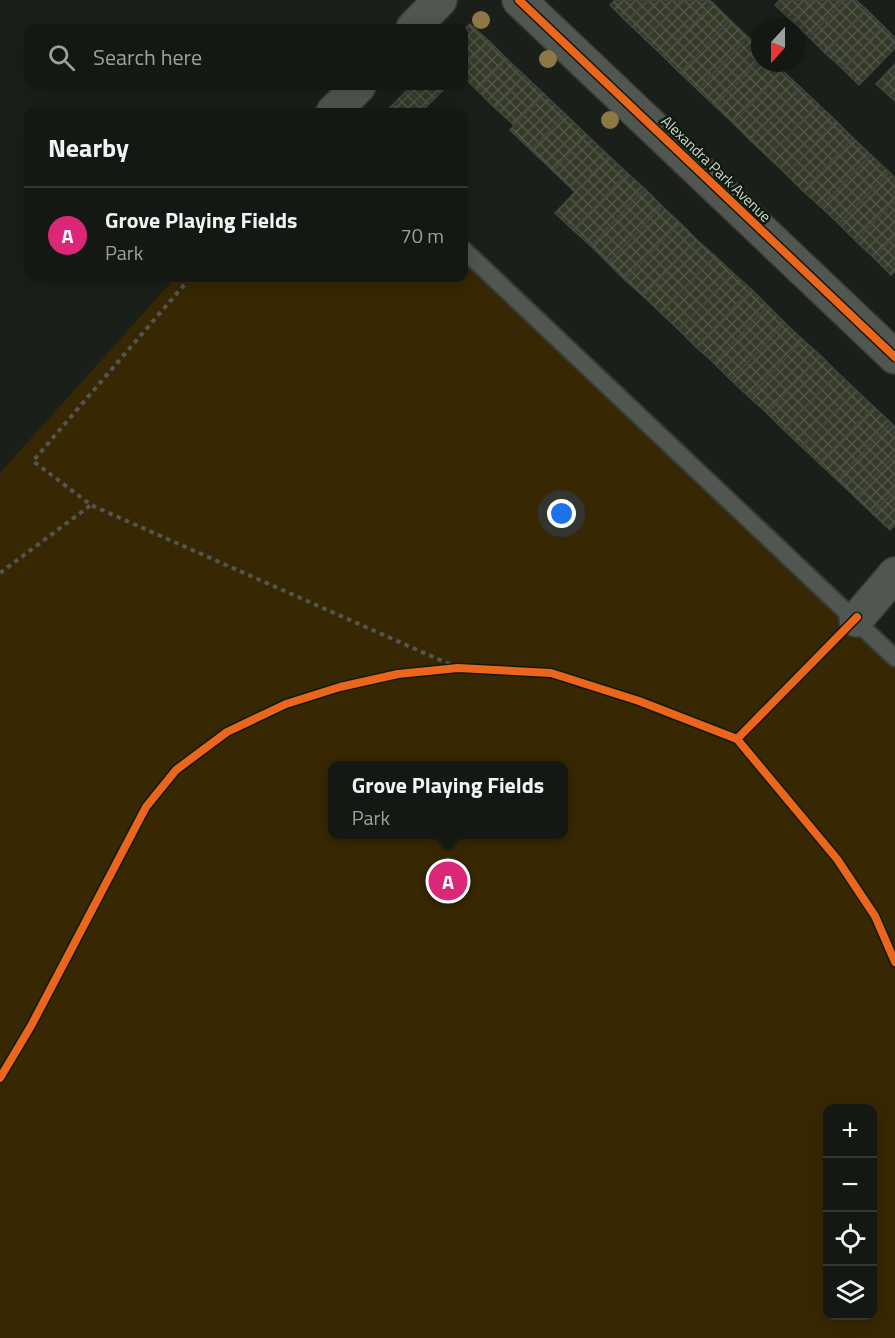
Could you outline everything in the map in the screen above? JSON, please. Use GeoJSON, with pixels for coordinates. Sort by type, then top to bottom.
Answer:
{"type":"FeatureCollection","features":[{"type":"Feature","properties":{"kind":"street"},"geometry":{"type":"LineString","coordinates":[[417,24],[440,0]]}},
{"type":"Feature","properties":{"kind":"street","name":"Alexandra Park Avenue"},"geometry":{"type":"LineString","coordinates":[[519,0],[895,357]]}},
{"type":"Feature","properties":{"kind":"street"},"geometry":{"type":"LineString","coordinates":[[337,108],[355,90]]}},
{"type":"Feature","properties":{"kind":"street"},"geometry":{"type":"LineString","coordinates":[[856,619],[895,574]]}},
{"type":"Feature","properties":{"kind":"lane"},"geometry":{"type":"LineString","coordinates":[[468,254],[895,658]]}},
{"type":"Feature","properties":{"kind":"path"},"geometry":{"type":"LineString","coordinates":[[187,282],[33,460],[91,505],[458,668]]}},
{"type":"Feature","properties":{"kind":"path"},"geometry":{"type":"LineString","coordinates":[[0,573],[91,505]]}},
{"type":"Feature","properties":{"kind":"path"},"geometry":{"type":"LineString","coordinates":[[438,670],[470,669]]}},
{"type":"Feature","properties":{"kind":"shaded area"},"geometry":{"type":"Polygon","coordinates":[[[468,256],[895,654],[895,1338],[0,1338],[0,473],[171,282],[468,282],[468,256]]]}},
{"type":"Feature","properties":{"kind":"building"},"geometry":{"type":"Polygon","coordinates":[[[615,0],[649,0],[627,22],[610,5],[615,0]]]}},
{"type":"Feature","properties":{"kind":"building"},"geometry":{"type":"Polygon","coordinates":[[[649,0],[682,0],[645,39],[627,22],[649,0]]]}},
{"type":"Feature","properties":{"kind":"building"},"geometry":{"type":"Polygon","coordinates":[[[682,0],[709,0],[713,3],[663,56],[645,39],[682,0]]]}},
{"type":"Feature","properties":{"kind":"building"},"geometry":{"type":"Polygon","coordinates":[[[780,0],[812,0],[795,18],[789,18],[775,5],[780,0]]]}},
{"type":"Feature","properties":{"kind":"building"},"geometry":{"type":"Polygon","coordinates":[[[812,0],[844,0],[809,37],[805,33],[805,18],[795,18],[812,0]]]}},
{"type":"Feature","properties":{"kind":"building"},"geometry":{"type":"Polygon","coordinates":[[[844,0],[856,0],[867,10],[825,53],[809,37],[844,0]]]}},
{"type":"Feature","properties":{"kind":"building"},"geometry":{"type":"Polygon","coordinates":[[[713,3],[730,20],[680,73],[663,56],[713,3]]]}},
{"type":"Feature","properties":{"kind":"building"},"geometry":{"type":"Polygon","coordinates":[[[867,10],[883,26],[843,69],[825,53],[867,10]]]}},
{"type":"Feature","properties":{"kind":"building"},"geometry":{"type":"Polygon","coordinates":[[[730,20],[748,37],[698,90],[680,73],[730,20]]]}},
{"type":"Feature","properties":{"kind":"building"},"geometry":{"type":"Polygon","coordinates":[[[470,24],[489,41],[468,64],[468,26],[470,24]]]}},
{"type":"Feature","properties":{"kind":"building"},"geometry":{"type":"Polygon","coordinates":[[[883,26],[895,38],[895,48],[859,85],[843,69],[883,26]]]}},
{"type":"Feature","properties":{"kind":"building"},"geometry":{"type":"Polygon","coordinates":[[[748,37],[751,40],[751,69],[715,106],[698,90],[748,37]]]}},
{"type":"Feature","properties":{"kind":"building"},"geometry":{"type":"Polygon","coordinates":[[[489,41],[507,59],[477,90],[468,81],[468,64],[489,41]]]}},
{"type":"Feature","properties":{"kind":"building"},"geometry":{"type":"Polygon","coordinates":[[[507,59],[525,76],[495,108],[477,90],[507,59]]]}},
{"type":"Feature","properties":{"kind":"building"},"geometry":{"type":"Polygon","coordinates":[[[895,64],[895,101],[876,84],[895,64]]]}},
{"type":"Feature","properties":{"kind":"building"},"geometry":{"type":"Polygon","coordinates":[[[751,69],[751,72],[782,72],[733,123],[715,106],[751,69]]]}},
{"type":"Feature","properties":{"kind":"building"},"geometry":{"type":"Polygon","coordinates":[[[782,72],[801,88],[750,140],[733,123],[782,72]]]}},
{"type":"Feature","properties":{"kind":"building"},"geometry":{"type":"Polygon","coordinates":[[[525,76],[544,94],[514,125],[495,108],[525,76]]]}},
{"type":"Feature","properties":{"kind":"building"},"geometry":{"type":"Polygon","coordinates":[[[801,88],[818,104],[768,157],[750,140],[801,88]]]}},
{"type":"Feature","properties":{"kind":"building"},"geometry":{"type":"Polygon","coordinates":[[[407,90],[443,90],[426,107],[407,90]]]}},
{"type":"Feature","properties":{"kind":"building"},"geometry":{"type":"Polygon","coordinates":[[[407,90],[426,107],[425,108],[390,108],[407,90]]]}},
{"type":"Feature","properties":{"kind":"building"},"geometry":{"type":"Polygon","coordinates":[[[544,94],[565,114],[531,150],[510,130],[544,94]]]}},
{"type":"Feature","properties":{"kind":"building"},"geometry":{"type":"Polygon","coordinates":[[[818,104],[836,121],[786,174],[768,157],[818,104]]]}},
{"type":"Feature","properties":{"kind":"building"},"geometry":{"type":"Polygon","coordinates":[[[565,114],[587,135],[553,171],[531,150],[565,114]]]}},
{"type":"Feature","properties":{"kind":"building"},"geometry":{"type":"Polygon","coordinates":[[[836,121],[853,138],[803,191],[786,174],[836,121]]]}},
{"type":"Feature","properties":{"kind":"building"},"geometry":{"type":"Polygon","coordinates":[[[587,135],[609,156],[575,192],[553,171],[587,135]]]}},
{"type":"Feature","properties":{"kind":"building"},"geometry":{"type":"Polygon","coordinates":[[[853,138],[871,155],[821,207],[803,191],[853,138]]]}},
{"type":"Feature","properties":{"kind":"building"},"geometry":{"type":"Polygon","coordinates":[[[871,155],[889,172],[839,224],[821,207],[871,155]]]}},
{"type":"Feature","properties":{"kind":"building"},"geometry":{"type":"Polygon","coordinates":[[[609,156],[627,173],[573,230],[555,213],[609,156]]]}},
{"type":"Feature","properties":{"kind":"building"},"geometry":{"type":"Polygon","coordinates":[[[889,172],[895,178],[895,200],[856,241],[839,224],[889,172]]]}},
{"type":"Feature","properties":{"kind":"building"},"geometry":{"type":"Polygon","coordinates":[[[627,173],[645,189],[591,246],[573,230],[627,173]]]}},
{"type":"Feature","properties":{"kind":"building"},"geometry":{"type":"Polygon","coordinates":[[[645,189],[662,206],[608,263],[591,246],[645,189]]]}},
{"type":"Feature","properties":{"kind":"building"},"geometry":{"type":"Polygon","coordinates":[[[895,200],[895,236],[874,258],[856,241],[895,200]]]}},
{"type":"Feature","properties":{"kind":"building"},"geometry":{"type":"Polygon","coordinates":[[[662,206],[680,223],[625,280],[608,263],[662,206]]]}},
{"type":"Feature","properties":{"kind":"building"},"geometry":{"type":"Polygon","coordinates":[[[680,223],[697,240],[643,296],[625,280],[680,223]]]}},
{"type":"Feature","properties":{"kind":"building"},"geometry":{"type":"Polygon","coordinates":[[[895,236],[895,271],[891,275],[874,258],[895,236]]]}},
{"type":"Feature","properties":{"kind":"building"},"geometry":{"type":"Polygon","coordinates":[[[697,240],[715,256],[661,313],[643,296],[697,240]]]}},
{"type":"Feature","properties":{"kind":"building"},"geometry":{"type":"Polygon","coordinates":[[[715,256],[733,273],[679,330],[661,313],[715,256]]]}},
{"type":"Feature","properties":{"kind":"building"},"geometry":{"type":"Polygon","coordinates":[[[733,273],[751,289],[696,347],[679,330],[733,273]]]}},
{"type":"Feature","properties":{"kind":"building"},"geometry":{"type":"Polygon","coordinates":[[[751,289],[768,306],[714,363],[696,347],[751,289]]]}},
{"type":"Feature","properties":{"kind":"building"},"geometry":{"type":"Polygon","coordinates":[[[768,306],[785,323],[731,380],[714,363],[768,306]]]}},
{"type":"Feature","properties":{"kind":"building"},"geometry":{"type":"Polygon","coordinates":[[[785,323],[803,340],[749,397],[731,380],[785,323]]]}},
{"type":"Feature","properties":{"kind":"building"},"geometry":{"type":"Polygon","coordinates":[[[803,340],[821,356],[767,413],[749,397],[803,340]]]}},
{"type":"Feature","properties":{"kind":"building"},"geometry":{"type":"Polygon","coordinates":[[[821,356],[838,373],[784,430],[767,413],[821,356]]]}},
{"type":"Feature","properties":{"kind":"building"},"geometry":{"type":"Polygon","coordinates":[[[838,373],[856,390],[802,447],[784,430],[838,373]]]}},
{"type":"Feature","properties":{"kind":"building"},"geometry":{"type":"Polygon","coordinates":[[[856,390],[874,407],[819,463],[802,447],[856,390]]]}},
{"type":"Feature","properties":{"kind":"building"},"geometry":{"type":"Polygon","coordinates":[[[874,407],[891,423],[837,480],[819,463],[874,407]]]}},
{"type":"Feature","properties":{"kind":"building"},"geometry":{"type":"Polygon","coordinates":[[[891,423],[895,427],[895,455],[855,497],[837,480],[891,423]]]}},
{"type":"Feature","properties":{"kind":"building"},"geometry":{"type":"Polygon","coordinates":[[[895,455],[895,490],[873,514],[855,497],[895,455]]]}},
{"type":"Feature","properties":{"kind":"building"},"geometry":{"type":"Polygon","coordinates":[[[895,490],[895,525],[890,530],[873,514],[895,490]]]}},
{"type":"Feature","properties":{"kind":"cycle path"},"geometry":{"type":"LineString","coordinates":[[519,0],[895,357]]}},
{"type":"Feature","properties":{"kind":"cycle path"},"geometry":{"type":"LineString","coordinates":[[737,739],[857,617]]}},
{"type":"Feature","properties":{"kind":"cycle path"},"geometry":{"type":"LineString","coordinates":[[0,1078],[31,1026],[146,807],[176,770],[227,732],[286,704],[340,687],[398,674],[458,668],[551,673],[639,701],[737,739],[837,859],[875,916],[895,962]]}},
{"type":"Feature","properties":{"kind":"place","name":"Grove Playing Fields"},"geometry":{"type":"Point","coordinates":[448,881]}}]}
